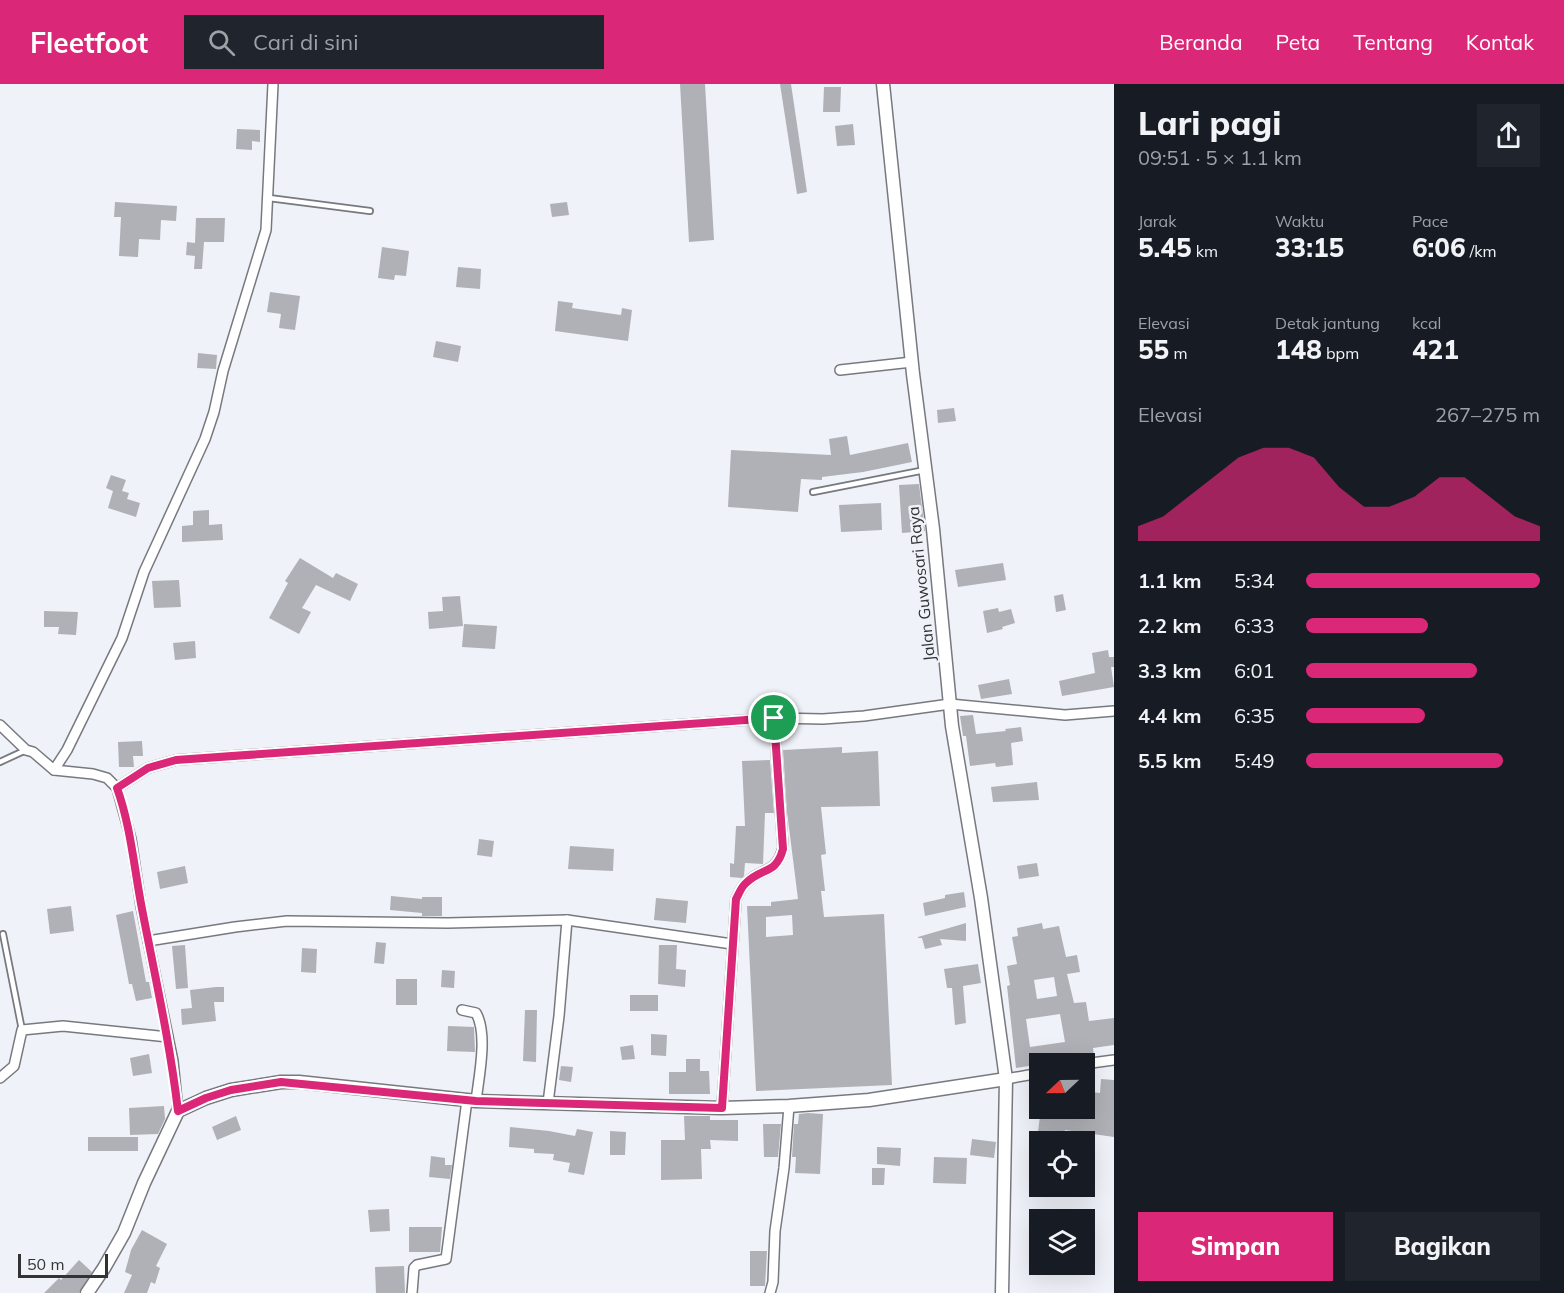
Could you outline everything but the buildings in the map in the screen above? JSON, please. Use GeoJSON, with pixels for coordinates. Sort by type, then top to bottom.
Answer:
{"type":"FeatureCollection","features":[{"type":"Feature","properties":{"kind":"street"},"geometry":{"type":"LineString","coordinates":[[54,770],[67,750],[122,638],[144,572],[205,439],[266,230],[273,84]]}},
{"type":"Feature","properties":{"kind":"street","name":"Jalan Guwosari Raya"},"geometry":{"type":"LineString","coordinates":[[883,84],[950,704],[981,898],[1006,1079],[1002,1293]]}},
{"type":"Feature","properties":{"kind":"street"},"geometry":{"type":"LineString","coordinates":[[840,370],[912,362]]}},
{"type":"Feature","properties":{"kind":"street"},"geometry":{"type":"LineString","coordinates":[[117,788],[148,768],[176,760],[774,718],[855,717],[950,704],[1065,715],[1114,711]]}},
{"type":"Feature","properties":{"kind":"street"},"geometry":{"type":"LineString","coordinates":[[722,1108],[736,899],[746,882],[775,866],[780,860],[783,849],[774,718]]}},
{"type":"Feature","properties":{"kind":"street"},"geometry":{"type":"LineString","coordinates":[[0,725],[26,750],[33,752],[54,770],[93,774],[107,778],[117,788],[131,839],[148,941],[168,1037],[178,1111],[144,1183],[124,1233],[87,1293]]}},
{"type":"Feature","properties":{"kind":"street"},"geometry":{"type":"LineString","coordinates":[[148,941],[287,921],[448,923],[567,920],[732,944]]}},
{"type":"Feature","properties":{"kind":"street"},"geometry":{"type":"LineString","coordinates":[[548,1103],[559,1016],[567,920]]}},
{"type":"Feature","properties":{"kind":"street"},"geometry":{"type":"LineString","coordinates":[[412,1293],[414,1268],[417,1265],[443,1262],[447,1255],[472,1100],[481,1062],[481,1022],[476,1013],[462,1010]]}},
{"type":"Feature","properties":{"kind":"street"},"geometry":{"type":"LineString","coordinates":[[0,1078],[14,1066],[22,1029],[63,1026],[168,1037]]}},
{"type":"Feature","properties":{"kind":"street"},"geometry":{"type":"LineString","coordinates":[[1095,1063],[1114,1060]]}},
{"type":"Feature","properties":{"kind":"street"},"geometry":{"type":"LineString","coordinates":[[178,1111],[231,1090],[281,1082],[472,1100],[722,1108],[869,1100],[1029,1075]]}},
{"type":"Feature","properties":{"kind":"street"},"geometry":{"type":"LineString","coordinates":[[770,1293],[789,1106]]}},
{"type":"Feature","properties":{"kind":"lane"},"geometry":{"type":"LineString","coordinates":[[269,198],[370,211]]}},
{"type":"Feature","properties":{"kind":"lane"},"geometry":{"type":"LineString","coordinates":[[813,492],[925,470]]}},
{"type":"Feature","properties":{"kind":"lane"},"geometry":{"type":"LineString","coordinates":[[0,762],[26,750]]}},
{"type":"Feature","properties":{"kind":"lane"},"geometry":{"type":"LineString","coordinates":[[3,934],[22,1029]]}},
{"type":"Feature","properties":{"kind":"route"},"geometry":{"type":"LineString","coordinates":[[774,718],[783,849],[780,860],[775,866],[746,882],[736,899],[722,1108],[476,1101],[281,1082],[231,1090],[178,1111],[172,1061],[141,906],[131,839],[124,806],[117,788],[148,768],[176,760],[774,718]]}}]}
